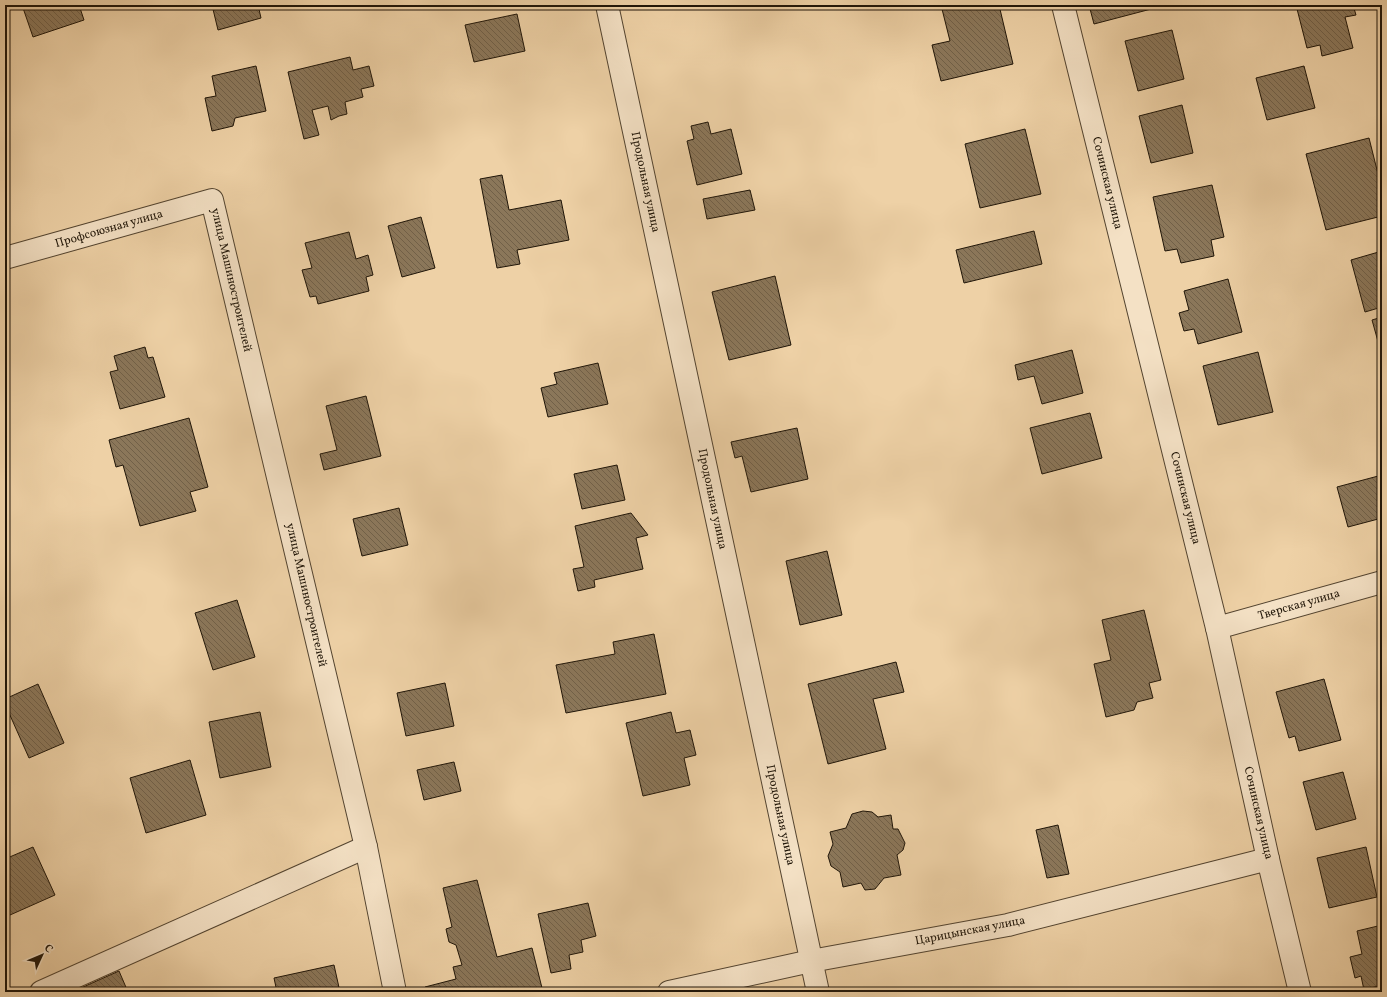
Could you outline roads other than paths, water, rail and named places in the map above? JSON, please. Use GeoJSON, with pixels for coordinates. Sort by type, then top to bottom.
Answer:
{"type":"FeatureCollection","features":[{"type":"Feature","properties":{"kind":"street","name":"Продольная улица"},"geometry":{"type":"LineString","coordinates":[[607,5],[818,992]]}},
{"type":"Feature","properties":{"kind":"street","name":"Сочинская улица"},"geometry":{"type":"LineString","coordinates":[[1063,5],[1217,628],[1268,859],[1300,992]]}},
{"type":"Feature","properties":{"kind":"street","name":"Профсоюзная улица"},"geometry":{"type":"LineString","coordinates":[[5,258],[212,200]]}},
{"type":"Feature","properties":{"kind":"street","name":"улица Машиностроителей"},"geometry":{"type":"LineString","coordinates":[[212,200],[366,847],[394,992]]}},
{"type":"Feature","properties":{"kind":"street","name":"Тверская улица"},"geometry":{"type":"LineString","coordinates":[[1217,628],[1382,582]]}},
{"type":"Feature","properties":{"kind":"street"},"geometry":{"type":"LineString","coordinates":[[41,992],[366,847]]}},
{"type":"Feature","properties":{"kind":"street","name":"Царицынская улица"},"geometry":{"type":"LineString","coordinates":[[668,992],[811,961],[1008,925],[1268,859]]}}]}
